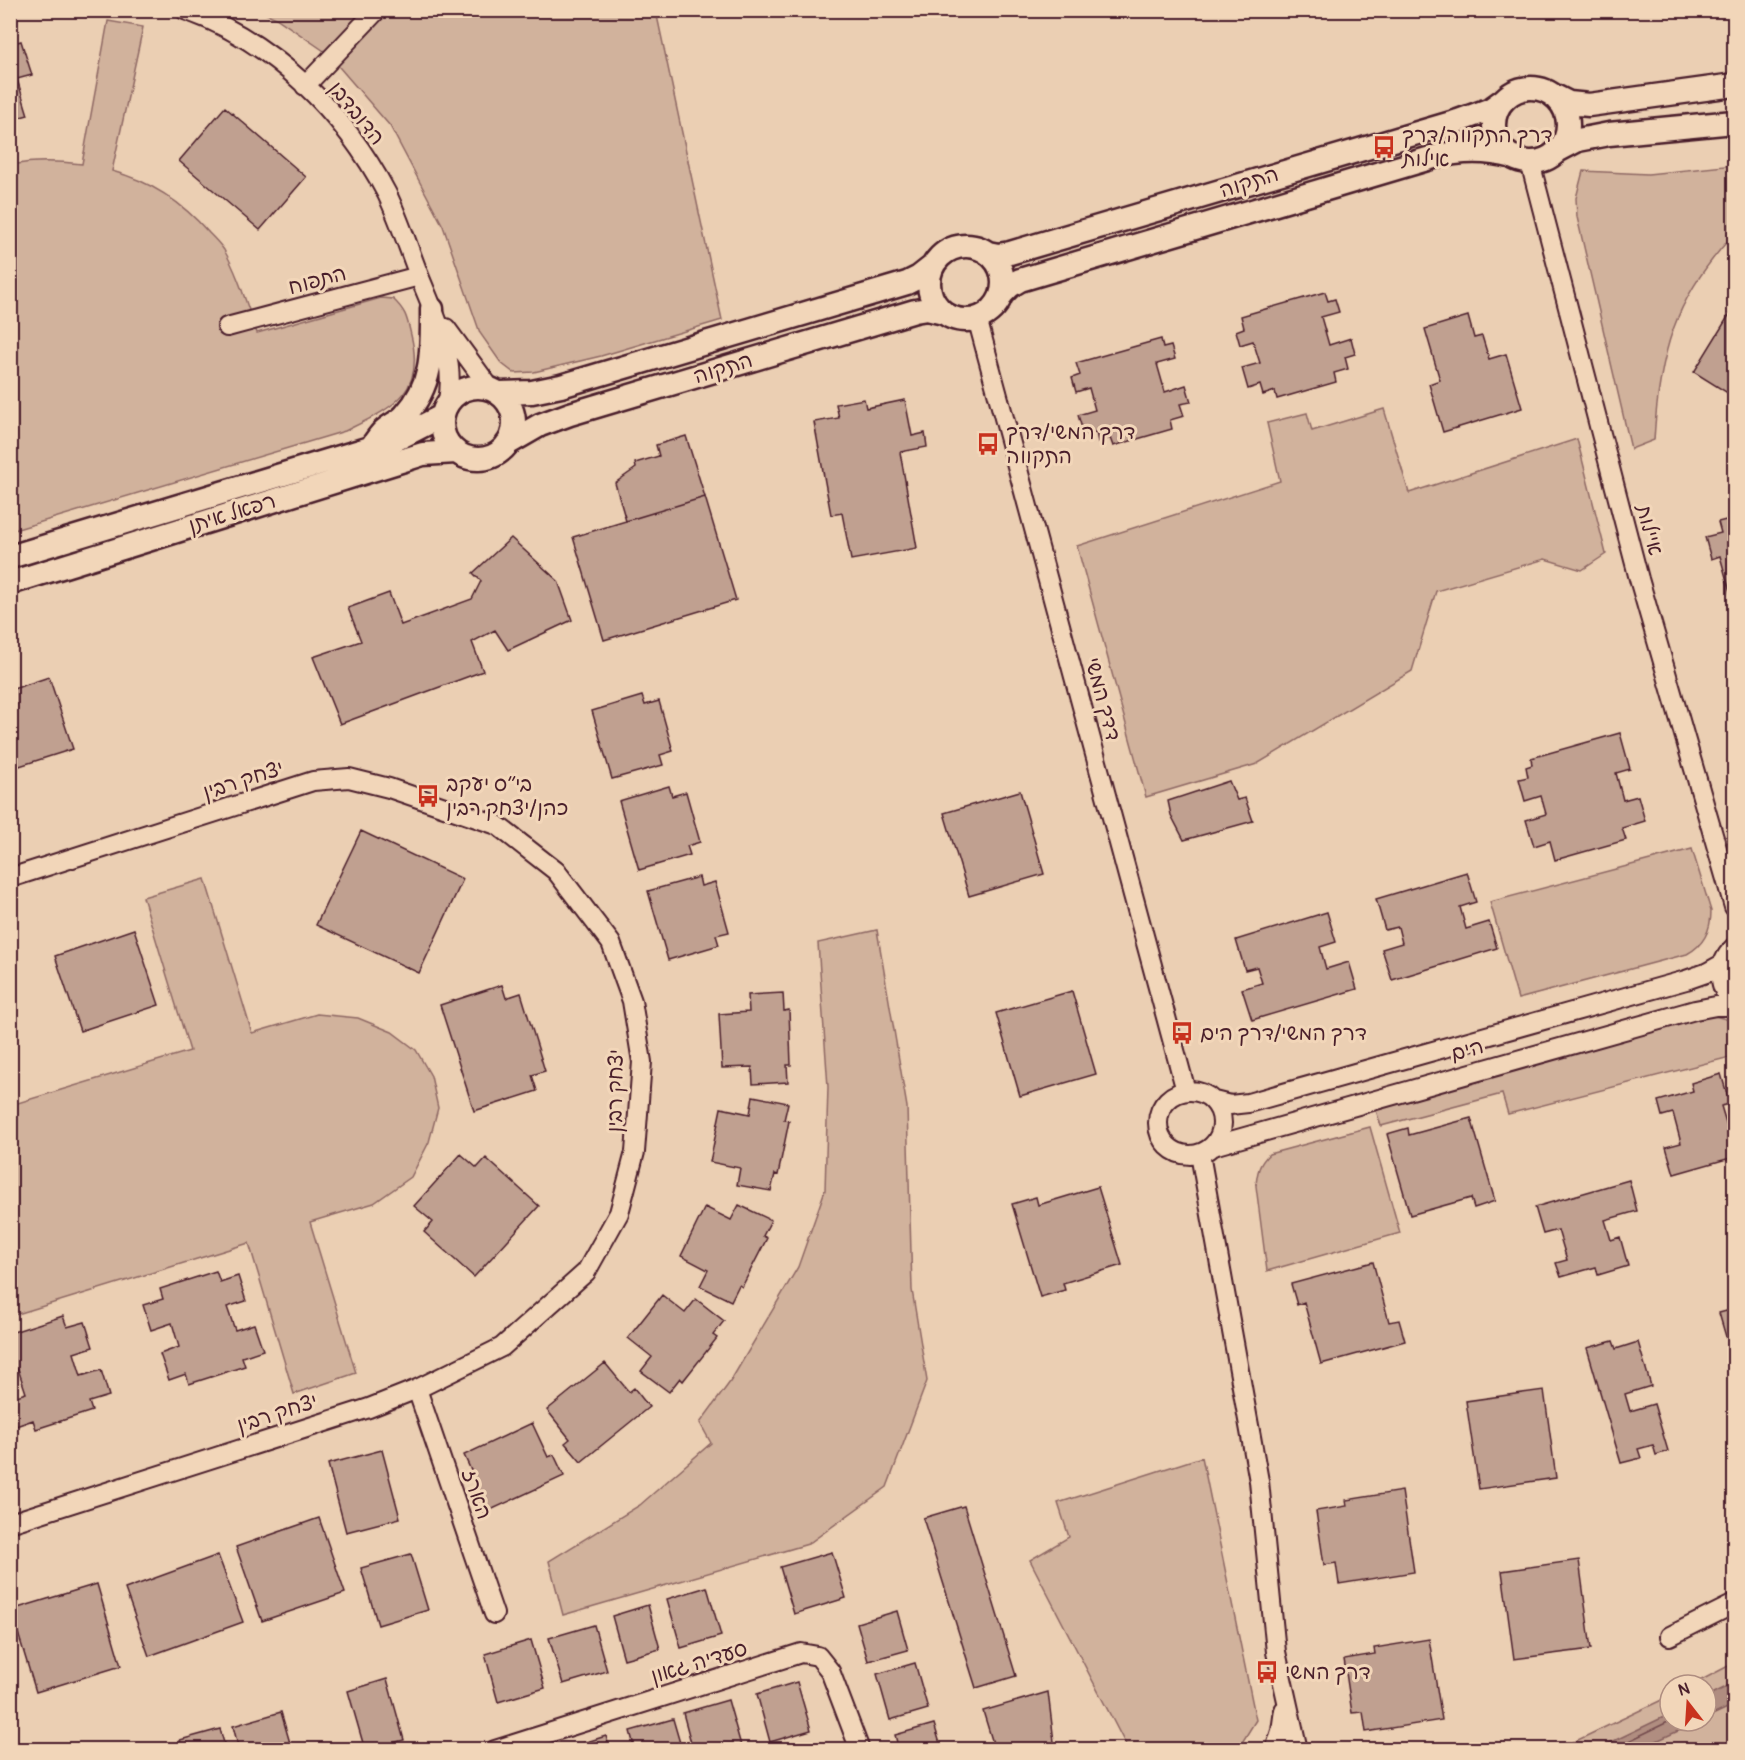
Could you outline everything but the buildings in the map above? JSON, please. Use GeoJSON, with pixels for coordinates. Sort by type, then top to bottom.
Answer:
{"type":"FeatureCollection","features":[{"type":"Feature","properties":{"kind":"street","name":"הדובדבן"},"geometry":{"type":"LineString","coordinates":[[185,10],[236,33],[270,56],[305,86],[337,119],[367,158],[387,195],[447,351],[451,374],[445,409]]}},
{"type":"Feature","properties":{"kind":"street"},"geometry":{"type":"LineString","coordinates":[[305,86],[377,10]]}},
{"type":"Feature","properties":{"kind":"street"},"geometry":{"type":"LineString","coordinates":[[1734,85],[1589,105],[1569,103],[1544,90],[1526,88],[1505,99],[1496,113],[1494,130],[1501,146],[1522,160],[1542,160],[1573,142],[1588,137],[1734,122]]}},
{"type":"Feature","properties":{"kind":"street"},"geometry":{"type":"LineString","coordinates":[[1553,95],[1564,108],[1568,126],[1566,137],[1557,151]]}},
{"type":"Feature","properties":{"kind":"street","name":"התקוה"},"geometry":{"type":"LineString","coordinates":[[988,253],[998,255],[1010,253],[1458,121],[1491,109],[1505,99]]}},
{"type":"Feature","properties":{"kind":"street","name":"התקוה"},"geometry":{"type":"LineString","coordinates":[[1001,295],[1020,280],[1442,155],[1483,151],[1522,160]]}},
{"type":"Feature","properties":{"kind":"street","name":"איילות"},"geometry":{"type":"LineString","coordinates":[[1522,160],[1639,579],[1734,907]]}},
{"type":"Feature","properties":{"kind":"street"},"geometry":{"type":"LineString","coordinates":[[973,246],[988,253],[1002,272],[1003,284],[1001,295],[992,309],[977,318],[959,319],[944,313],[933,299],[929,288],[933,266],[940,256],[955,248],[973,246]]}},
{"type":"Feature","properties":{"kind":"street","name":"התקוה"},"geometry":{"type":"LineString","coordinates":[[495,391],[532,392],[561,386],[907,283],[933,266]]}},
{"type":"Feature","properties":{"kind":"street","name":"התפוח"},"geometry":{"type":"LineString","coordinates":[[227,327],[419,276]]}},
{"type":"Feature","properties":{"kind":"street","name":"הדובדבן"},"geometry":{"type":"LineString","coordinates":[[431,305],[459,347],[495,391]]}},
{"type":"Feature","properties":{"kind":"street"},"geometry":{"type":"LineString","coordinates":[[370,449],[383,430],[404,416],[419,396],[432,357],[431,305]]}},
{"type":"Feature","properties":{"kind":"street","name":"התקוה"},"geometry":{"type":"LineString","coordinates":[[507,444],[540,425],[581,411],[915,311],[927,309],[944,313]]}},
{"type":"Feature","properties":{"kind":"street","name":"דדך המשי"},"geometry":{"type":"LineString","coordinates":[[977,318],[1186,1091]]}},
{"type":"Feature","properties":{"kind":"street"},"geometry":{"type":"LineString","coordinates":[[478,386],[495,391],[510,407],[514,418],[514,429],[507,444],[494,455],[482,459],[471,459],[456,452],[442,433],[445,409],[456,393],[467,388],[478,386]]}},
{"type":"Feature","properties":{"kind":"street","name":"רפאל איתן"},"geometry":{"type":"LineString","coordinates":[[10,556],[370,449],[393,441],[445,409]]}},
{"type":"Feature","properties":{"kind":"street","name":"רפאל איתן"},"geometry":{"type":"LineString","coordinates":[[10,582],[423,454],[456,452]]}},
{"type":"Feature","properties":{"kind":"street","name":"יצחק רבין"},"geometry":{"type":"LineString","coordinates":[[10,878],[313,781],[349,778],[389,788],[497,825],[556,872],[611,943],[633,1011],[642,1062],[635,1152],[619,1213],[586,1272],[502,1347],[417,1389],[369,1407],[10,1523]]}},
{"type":"Feature","properties":{"kind":"street"},"geometry":{"type":"LineString","coordinates":[[1734,947],[1722,964],[1720,974],[1722,986],[1734,1005]]}},
{"type":"Feature","properties":{"kind":"street","name":"הים"},"geometry":{"type":"LineString","coordinates":[[1214,1101],[1230,1105],[1248,1103],[1686,980],[1722,964]]}},
{"type":"Feature","properties":{"kind":"street","name":"הים"},"geometry":{"type":"LineString","coordinates":[[1206,1150],[1695,1010],[1734,1005]]}},
{"type":"Feature","properties":{"kind":"street"},"geometry":{"type":"LineString","coordinates":[[1186,1091],[1201,1092],[1214,1101],[1223,1124],[1221,1134],[1206,1150],[1184,1155],[1171,1149],[1164,1142],[1158,1127],[1160,1113],[1164,1104],[1171,1097],[1186,1091]]}},
{"type":"Feature","properties":{"kind":"street"},"geometry":{"type":"LineString","coordinates":[[1206,1150],[1258,1481],[1276,1652],[1298,1749]]}},
{"type":"Feature","properties":{"kind":"street","name":"הארז"},"geometry":{"type":"LineString","coordinates":[[417,1389],[494,1614]]}},
{"type":"Feature","properties":{"kind":"street"},"geometry":{"type":"LineString","coordinates":[[1670,1636],[1734,1604]]}},
{"type":"Feature","properties":{"kind":"street","name":"סעדיה גאון"},"geometry":{"type":"LineString","coordinates":[[495,1749],[801,1653],[818,1656],[830,1671],[860,1749]]}},
{"type":"Feature","properties":{"kind":"street"},"geometry":{"type":"LineString","coordinates":[[1275,1749],[1281,1731],[1286,1700]]}},
{"type":"Feature","properties":{"kind":"shaded area"},"geometry":{"type":"Polygon","coordinates":[[[260,11],[656,11],[722,320],[601,356],[534,372],[514,373],[501,363],[480,333],[443,226],[390,126],[327,53],[276,18],[260,11]]]}},
{"type":"Feature","properties":{"kind":"shaded area"},"geometry":{"type":"Polygon","coordinates":[[[108,21],[143,27],[112,171],[140,181],[165,194],[188,212],[217,241],[234,270],[257,333],[381,298],[393,299],[403,311],[408,324],[414,355],[413,372],[409,386],[401,397],[377,415],[345,431],[11,531],[11,165],[29,162],[82,164],[108,21]]]}},
{"type":"Feature","properties":{"kind":"shaded area"},"geometry":{"type":"Polygon","coordinates":[[[1734,165],[1734,234],[1697,281],[1673,329],[1660,381],[1654,440],[1631,449],[1577,217],[1576,198],[1583,171],[1648,174],[1734,165]]]}},
{"type":"Feature","properties":{"kind":"shaded area"},"geometry":{"type":"Polygon","coordinates":[[[1384,409],[1409,493],[1577,439],[1606,554],[1582,570],[1545,559],[1436,591],[1412,671],[1257,764],[1146,797],[1077,546],[1280,481],[1267,423],[1307,413],[1312,431],[1384,409]]]}},
{"type":"Feature","properties":{"kind":"shaded area"},"geometry":{"type":"Polygon","coordinates":[[[1692,849],[1711,911],[1708,931],[1698,946],[1687,954],[1518,999],[1490,902],[1692,849]]]}},
{"type":"Feature","properties":{"kind":"shaded area"},"geometry":{"type":"Polygon","coordinates":[[[205,879],[252,1033],[317,1014],[358,1018],[392,1032],[416,1050],[431,1076],[438,1108],[429,1142],[411,1177],[374,1203],[310,1222],[356,1373],[294,1394],[249,1243],[11,1316],[11,1105],[190,1051],[143,897],[205,879]]]}},
{"type":"Feature","properties":{"kind":"shaded area"},"geometry":{"type":"Polygon","coordinates":[[[877,930],[907,1107],[912,1290],[927,1381],[887,1487],[808,1544],[563,1615],[549,1561],[640,1505],[711,1443],[700,1423],[730,1382],[798,1267],[825,1190],[828,1087],[818,943],[877,930]]]}},
{"type":"Feature","properties":{"kind":"shaded area"},"geometry":{"type":"Polygon","coordinates":[[[1714,1016],[1734,1021],[1734,1056],[1508,1114],[1502,1094],[1381,1126],[1374,1104],[1687,1018],[1714,1016]]]}},
{"type":"Feature","properties":{"kind":"shaded area"},"geometry":{"type":"Polygon","coordinates":[[[1370,1127],[1400,1233],[1267,1271],[1256,1186],[1258,1172],[1263,1161],[1269,1154],[1370,1127]]]}},
{"type":"Feature","properties":{"kind":"shaded area"},"geometry":{"type":"Polygon","coordinates":[[[1202,1457],[1256,1720],[1238,1749],[1128,1749],[1030,1560],[1069,1537],[1058,1503],[1202,1457]]]}},
{"type":"Feature","properties":{"kind":"shaded area"},"geometry":{"type":"Polygon","coordinates":[[[1734,1663],[1734,1749],[1557,1750],[1658,1702],[1658,1733],[1718,1733],[1718,1673],[1715,1673],[1734,1663]]]}},
{"type":"Feature","properties":{"kind":"water"},"geometry":{"type":"Polygon","coordinates":[[[1734,1683],[1734,1705],[1718,1712],[1718,1691],[1734,1683]]]}},
{"type":"Feature","properties":{"kind":"water"},"geometry":{"type":"Polygon","coordinates":[[[1658,1720],[1658,1733],[1674,1733],[1639,1749],[1597,1749],[1658,1720]]]}},
{"type":"Feature","properties":{"kind":"place","name":"דרך התקווה/דרך אילות"},"geometry":{"type":"Point","coordinates":[1384,147]}},
{"type":"Feature","properties":{"kind":"place","name":"דרך המשי/דרך התקווה"},"geometry":{"type":"Point","coordinates":[988,444]}},
{"type":"Feature","properties":{"kind":"place","name":"בי״ס יעקב כהן/יצחק רבין"},"geometry":{"type":"Point","coordinates":[428,796]}},
{"type":"Feature","properties":{"kind":"place","name":"דרך המשי/דרך הים"},"geometry":{"type":"Point","coordinates":[1182,1033]}},
{"type":"Feature","properties":{"kind":"place","name":"דרך המשי"},"geometry":{"type":"Point","coordinates":[1267,1672]}}]}
